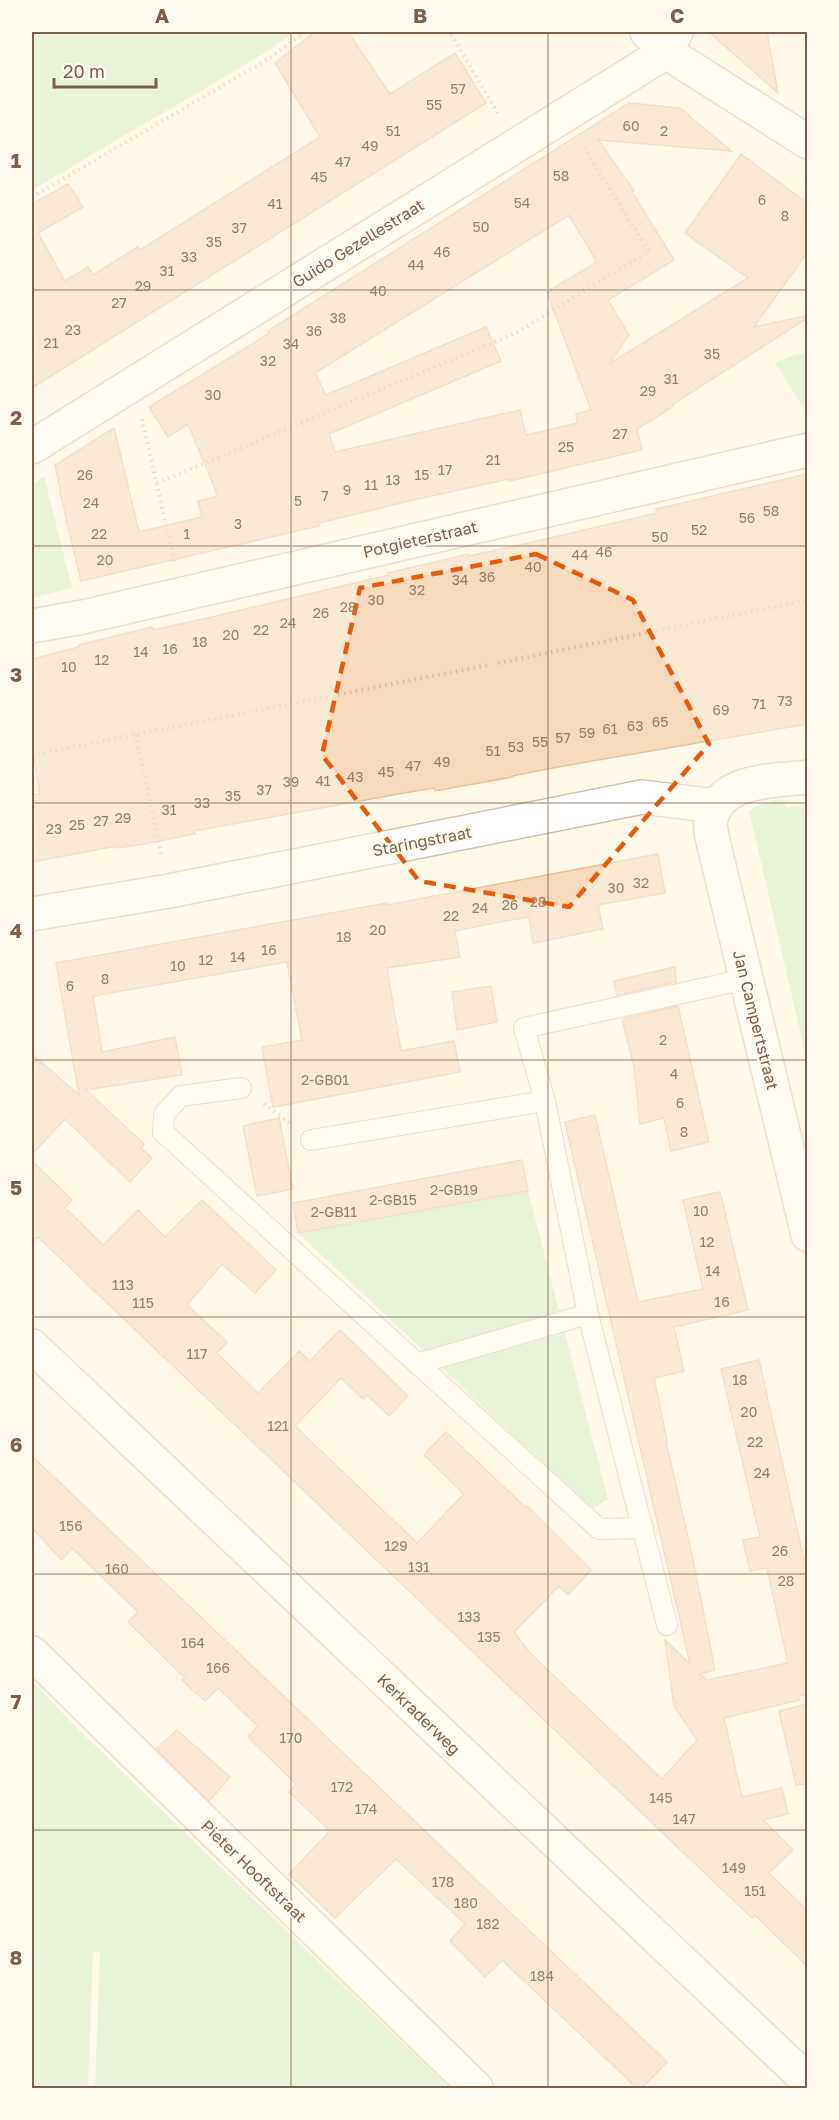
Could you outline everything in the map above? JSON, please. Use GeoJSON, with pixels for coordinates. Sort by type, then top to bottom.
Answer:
{"type":"FeatureCollection","features":[{"type":"Feature","properties":{"kind":"street","name":"Guido Gezellestraat"},"geometry":{"type":"LineString","coordinates":[[32,447],[564,116],[663,38]]}},
{"type":"Feature","properties":{"kind":"street"},"geometry":{"type":"LineString","coordinates":[[663,38],[807,142]]}},
{"type":"Feature","properties":{"kind":"street","name":"Potgieterstraat"},"geometry":{"type":"LineString","coordinates":[[32,626],[807,450]]}},
{"type":"Feature","properties":{"kind":"street"},"geometry":{"type":"LineString","coordinates":[[716,806],[729,792],[750,784],[807,777]]}},
{"type":"Feature","properties":{"kind":"street","name":"Staringstraat"},"geometry":{"type":"LineString","coordinates":[[32,914],[169,891],[642,797],[716,806]]}},
{"type":"Feature","properties":{"kind":"street","name":"Jan Campertstraat"},"geometry":{"type":"LineString","coordinates":[[716,806],[711,820],[712,837],[807,1235]]}},
{"type":"Feature","properties":{"kind":"street","name":"Kerkraderweg"},"geometry":{"type":"LineString","coordinates":[[32,1346],[807,2081]]}},
{"type":"Feature","properties":{"kind":"street","name":"Pieter Hooftstraat"},"geometry":{"type":"LineString","coordinates":[[32,1653],[476,2088]]}},
{"type":"Feature","properties":{"kind":"lane"},"geometry":{"type":"LineString","coordinates":[[667,1625],[588,1314],[545,1101],[524,1028],[746,979]]}},
{"type":"Feature","properties":{"kind":"lane"},"geometry":{"type":"LineString","coordinates":[[241,1088],[181,1096],[164,1114],[163,1132],[599,1529],[643,1528]]}},
{"type":"Feature","properties":{"kind":"lane"},"geometry":{"type":"LineString","coordinates":[[312,1140],[545,1101]]}},
{"type":"Feature","properties":{"kind":"lane"},"geometry":{"type":"LineString","coordinates":[[417,1364],[588,1314]]}},
{"type":"Feature","properties":{"kind":"path"},"geometry":{"type":"LineString","coordinates":[[32,197],[270,58],[304,32]]}},
{"type":"Feature","properties":{"kind":"path"},"geometry":{"type":"LineString","coordinates":[[446,32],[451,34],[517,145]]}},
{"type":"Feature","properties":{"kind":"path"},"geometry":{"type":"LineString","coordinates":[[157,483],[516,333],[649,251],[564,116]]}},
{"type":"Feature","properties":{"kind":"path"},"geometry":{"type":"LineString","coordinates":[[134,383],[181,594]]}},
{"type":"Feature","properties":{"kind":"path"},"geometry":{"type":"LineString","coordinates":[[498,663],[807,600]]}},
{"type":"Feature","properties":{"kind":"path"},"geometry":{"type":"LineString","coordinates":[[32,755],[488,665]]}},
{"type":"Feature","properties":{"kind":"path"},"geometry":{"type":"LineString","coordinates":[[136,735],[169,891]]}},
{"type":"Feature","properties":{"kind":"path"},"geometry":{"type":"LineString","coordinates":[[241,1088],[312,1140]]}},
{"type":"Feature","properties":{"kind":"highlighted area"},"geometry":{"type":"Polygon","coordinates":[[[536,554],[633,600],[709,744],[569,907],[419,881],[322,755],[360,588],[536,554]]]}},
{"type":"Feature","properties":{"kind":"green space"},"geometry":{"type":"Polygon","coordinates":[[[32,32],[294,32],[265,53],[32,190],[32,32]]]}},
{"type":"Feature","properties":{"kind":"green space"},"geometry":{"type":"Polygon","coordinates":[[[808,352],[807,413],[775,363],[808,352]]]}},
{"type":"Feature","properties":{"kind":"green space"},"geometry":{"type":"Polygon","coordinates":[[[44,476],[72,588],[32,598],[32,485],[44,476]]]}},
{"type":"Feature","properties":{"kind":"green space"},"geometry":{"type":"Polygon","coordinates":[[[783,800],[786,808],[807,804],[807,1061],[749,811],[758,805],[783,800]]]}},
{"type":"Feature","properties":{"kind":"green space"},"geometry":{"type":"Polygon","coordinates":[[[528,1191],[608,1499],[592,1509],[298,1233],[528,1191]]]}},
{"type":"Feature","properties":{"kind":"green space"},"geometry":{"type":"Polygon","coordinates":[[[32,1681],[79,1730],[449,2088],[95,2088],[100,1952],[93,1951],[88,2088],[32,2088],[32,1681]]]}},
{"type":"Feature","properties":{"kind":"building"},"geometry":{"type":"Polygon","coordinates":[[[315,32],[348,32],[390,94],[455,53],[486,103],[32,388],[32,204],[68,184],[83,207],[38,233],[65,281],[88,267],[93,275],[138,247],[140,250],[320,137],[275,63],[315,32]]]}},
{"type":"Feature","properties":{"kind":"building"},"geometry":{"type":"Polygon","coordinates":[[[709,32],[767,32],[778,93],[709,32]]]}},
{"type":"Feature","properties":{"kind":"building"},"geometry":{"type":"Polygon","coordinates":[[[629,103],[680,108],[731,151],[598,140],[634,191],[632,192],[674,260],[608,300],[629,335],[609,364],[748,278],[685,233],[741,154],[807,203],[807,253],[754,327],[805,316],[806,319],[637,429],[642,450],[509,481],[509,479],[413,500],[319,523],[319,526],[81,581],[55,465],[114,428],[139,532],[202,517],[198,501],[218,496],[188,424],[168,437],[149,407],[270,333],[268,331],[629,103]],[[569,215],[315,373],[326,395],[486,327],[501,361],[329,434],[335,452],[520,410],[526,435],[578,423],[576,414],[591,410],[547,292],[597,262],[569,215]]]}},
{"type":"Feature","properties":{"kind":"building"},"geometry":{"type":"Polygon","coordinates":[[[807,474],[807,724],[558,767],[435,791],[434,788],[404,793],[194,831],[195,834],[145,844],[117,848],[117,846],[32,862],[32,795],[40,794],[32,744],[32,659],[152,627],[153,630],[212,617],[468,554],[469,556],[516,546],[657,513],[656,509],[807,474]]]}},
{"type":"Feature","properties":{"kind":"building"},"geometry":{"type":"Polygon","coordinates":[[[658,854],[665,893],[598,905],[603,929],[533,943],[529,917],[499,922],[455,931],[460,957],[387,968],[401,1051],[454,1041],[460,1072],[273,1107],[262,1047],[302,1040],[287,962],[93,996],[102,1052],[175,1037],[182,1075],[86,1090],[144,1144],[141,1148],[152,1158],[130,1182],[65,1119],[32,1154],[32,1054],[79,1095],[56,963],[387,903],[387,905],[658,854]]]}},
{"type":"Feature","properties":{"kind":"building"},"geometry":{"type":"Polygon","coordinates":[[[675,967],[676,982],[617,995],[614,981],[675,967]]]}},
{"type":"Feature","properties":{"kind":"building"},"geometry":{"type":"Polygon","coordinates":[[[491,986],[497,1022],[457,1030],[452,992],[491,986]]]}},
{"type":"Feature","properties":{"kind":"building"},"geometry":{"type":"Polygon","coordinates":[[[678,1006],[709,1142],[671,1151],[664,1118],[640,1124],[634,1066],[622,1019],[678,1006]]]}},
{"type":"Feature","properties":{"kind":"building"},"geometry":{"type":"Polygon","coordinates":[[[595,1115],[638,1302],[703,1289],[683,1200],[720,1192],[748,1310],[674,1327],[684,1371],[654,1378],[715,1670],[700,1674],[707,1680],[788,1663],[767,1568],[750,1571],[743,1540],[760,1537],[721,1369],[759,1360],[807,1573],[807,1695],[798,1696],[799,1700],[724,1718],[742,1797],[782,1788],[788,1814],[763,1820],[793,1850],[769,1873],[807,1910],[807,1966],[755,1915],[752,1918],[38,1237],[32,1243],[32,1161],[72,1200],[65,1208],[103,1245],[138,1210],[165,1237],[202,1200],[276,1270],[255,1293],[222,1264],[187,1305],[227,1342],[217,1353],[258,1393],[299,1351],[310,1361],[340,1330],[408,1396],[389,1416],[367,1395],[363,1399],[341,1378],[295,1426],[417,1543],[464,1494],[424,1455],[446,1432],[525,1507],[527,1506],[591,1570],[568,1595],[559,1586],[514,1632],[530,1653],[662,1779],[697,1740],[674,1706],[665,1640],[690,1664],[565,1122],[595,1115]]]}},
{"type":"Feature","properties":{"kind":"building"},"geometry":{"type":"Polygon","coordinates":[[[279,1118],[293,1189],[257,1196],[243,1126],[279,1118]]]}},
{"type":"Feature","properties":{"kind":"building"},"geometry":{"type":"Polygon","coordinates":[[[522,1160],[528,1191],[298,1233],[293,1203],[522,1160]]]}},
{"type":"Feature","properties":{"kind":"building"},"geometry":{"type":"Polygon","coordinates":[[[32,1456],[667,2062],[642,2088],[637,2088],[502,1960],[485,1977],[450,1941],[465,1924],[396,1859],[335,1918],[289,1874],[330,1831],[289,1792],[296,1784],[248,1737],[258,1726],[218,1688],[205,1701],[182,1680],[185,1678],[128,1622],[138,1612],[72,1548],[62,1560],[32,1528],[32,1456]]]}},
{"type":"Feature","properties":{"kind":"building"},"geometry":{"type":"Polygon","coordinates":[[[807,1704],[807,1784],[796,1785],[779,1711],[807,1704]]]}},
{"type":"Feature","properties":{"kind":"building"},"geometry":{"type":"Polygon","coordinates":[[[177,1730],[230,1777],[209,1801],[156,1749],[177,1730]]]}}]}
